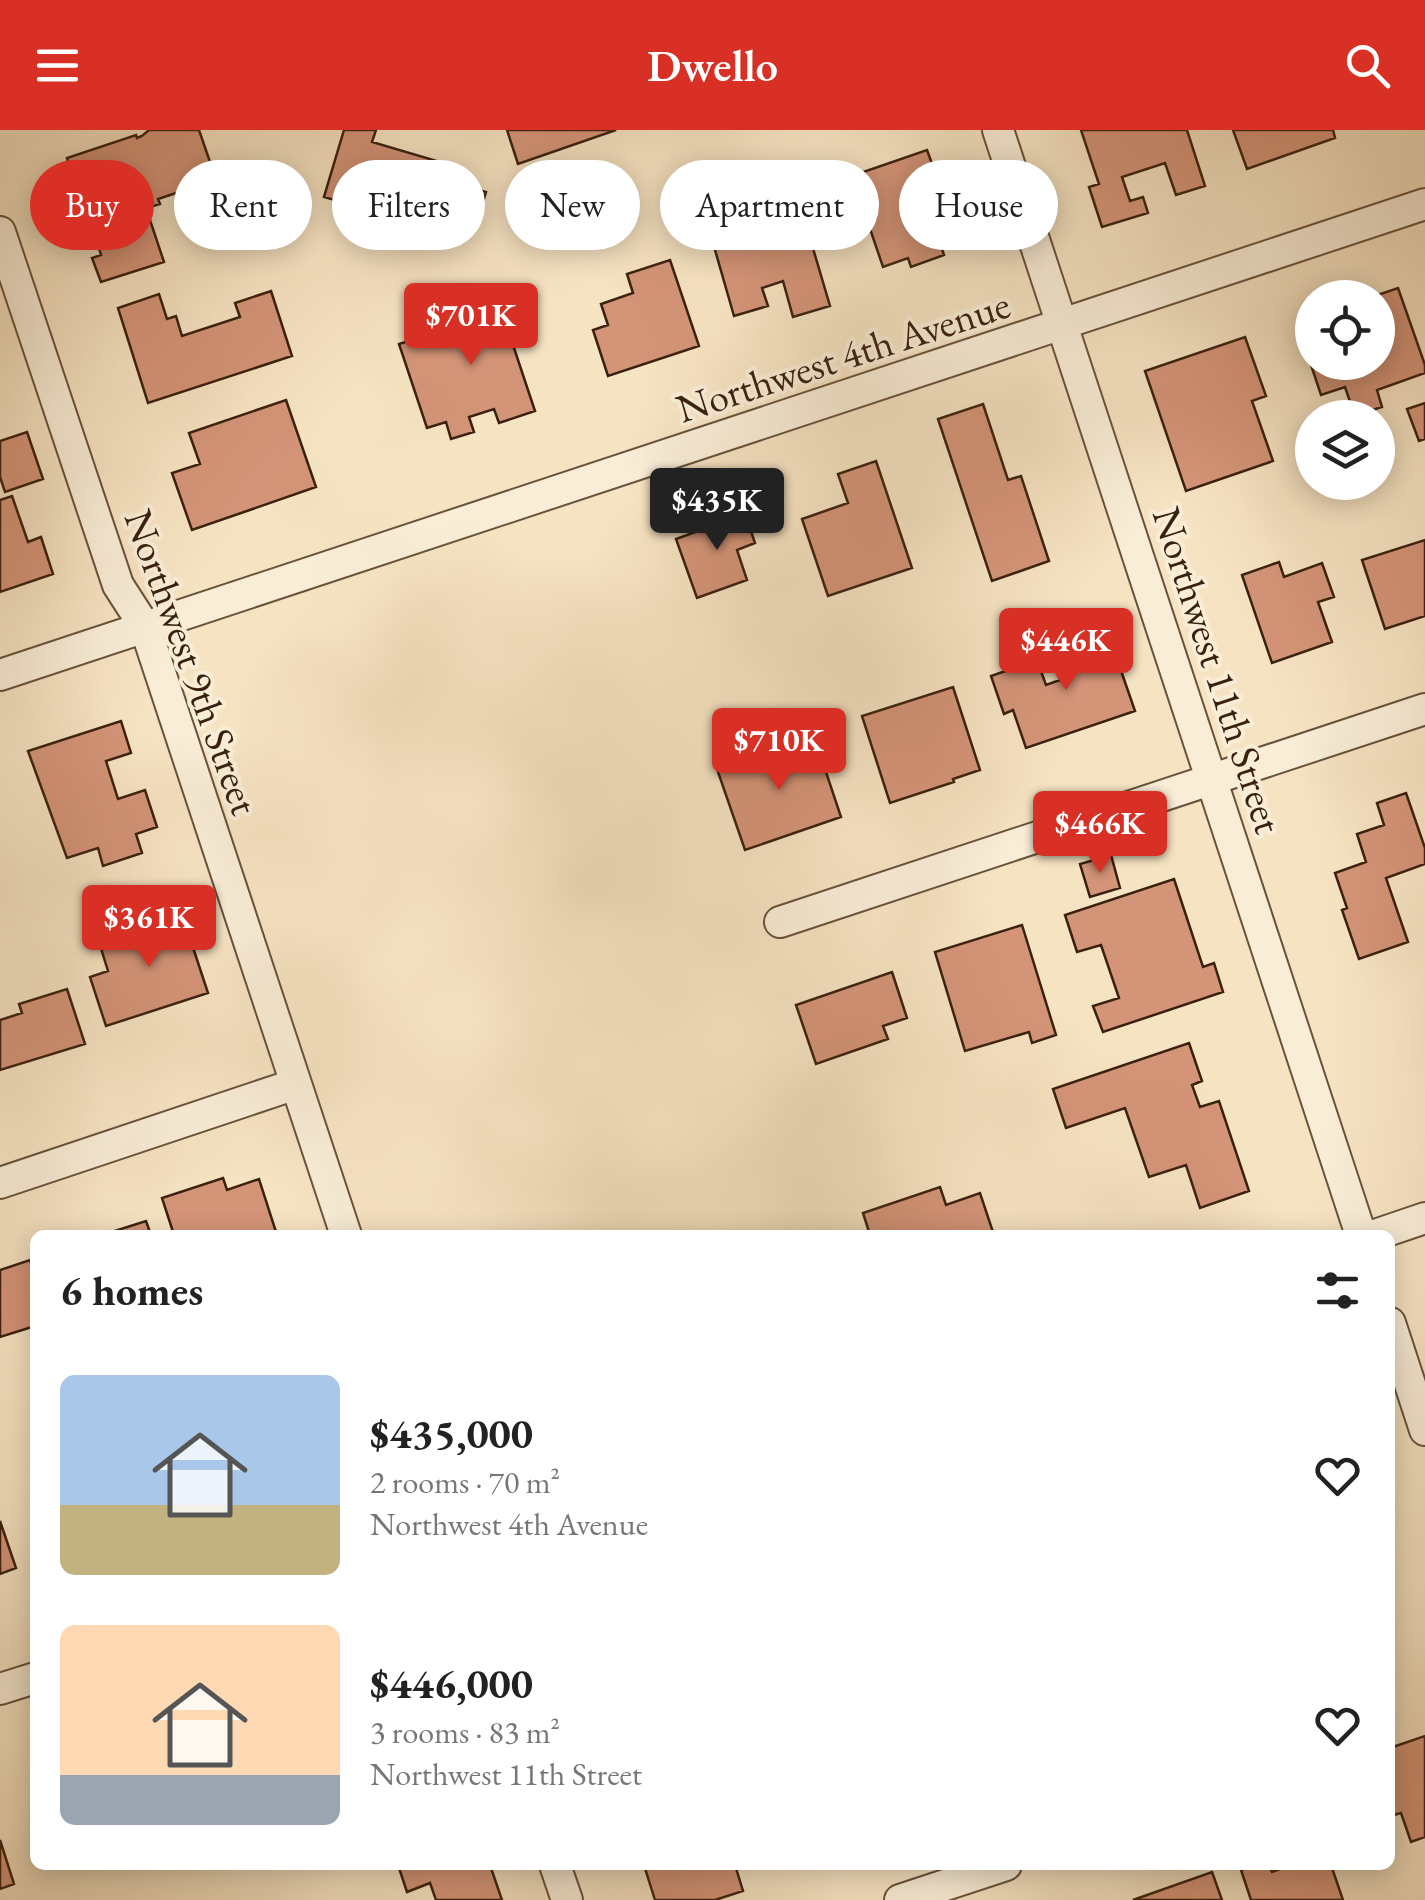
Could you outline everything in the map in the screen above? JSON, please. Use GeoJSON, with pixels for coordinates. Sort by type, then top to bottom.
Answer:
{"type":"FeatureCollection","features":[{"type":"Feature","properties":{"kind":"street","name":"Northwest 11th Street"},"geometry":{"type":"LineString","coordinates":[[998,130],[1359,1230]]}},
{"type":"Feature","properties":{"kind":"street","name":"Northwest 4th Avenue"},"geometry":{"type":"LineString","coordinates":[[0,675],[1425,204]]}},
{"type":"Feature","properties":{"kind":"street","name":"Northwest 9th Street"},"geometry":{"type":"LineString","coordinates":[[0,232],[118,585],[145,627],[344,1230]]}},
{"type":"Feature","properties":{"kind":"street"},"geometry":{"type":"LineString","coordinates":[[780,922],[1425,708]]}},
{"type":"Feature","properties":{"kind":"street"},"geometry":{"type":"LineString","coordinates":[[0,1183],[296,1084]]}},
{"type":"Feature","properties":{"kind":"street"},"geometry":{"type":"LineString","coordinates":[[1390,1230],[1425,1218]]}},
{"type":"Feature","properties":{"kind":"street"},"geometry":{"type":"LineString","coordinates":[[1395,1338],[1425,1430]]}},
{"type":"Feature","properties":{"kind":"street"},"geometry":{"type":"LineString","coordinates":[[0,1689],[30,1680]]}},
{"type":"Feature","properties":{"kind":"street"},"geometry":{"type":"LineString","coordinates":[[557,1870],[567,1900]]}},
{"type":"Feature","properties":{"kind":"street"},"geometry":{"type":"LineString","coordinates":[[900,1900],[991,1870]]}},
{"type":"Feature","properties":{"kind":"building"},"geometry":{"type":"Polygon","coordinates":[[[149,130],[199,130],[209,160],[174,160],[174,194],[158,199],[160,204],[154,206],[154,160],[68,160],[136,135],[137,138],[149,130]]]}},
{"type":"Feature","properties":{"kind":"building"},"geometry":{"type":"Polygon","coordinates":[[[344,130],[376,130],[372,142],[433,160],[335,160],[344,130]]]}},
{"type":"Feature","properties":{"kind":"building"},"geometry":{"type":"Polygon","coordinates":[[[507,130],[616,130],[530,160],[517,160],[507,130]]]}},
{"type":"Feature","properties":{"kind":"building"},"geometry":{"type":"Polygon","coordinates":[[[1081,130],[1187,130],[1205,186],[1176,195],[1165,163],[1122,177],[1130,201],[1143,197],[1148,213],[1102,227],[1089,187],[1099,184],[1081,130]]]}},
{"type":"Feature","properties":{"kind":"building"},"geometry":{"type":"Polygon","coordinates":[[[1233,130],[1333,130],[1335,138],[1247,169],[1233,130]]]}},
{"type":"Feature","properties":{"kind":"building"},"geometry":{"type":"Polygon","coordinates":[[[927,150],[931,160],[899,160],[899,250],[942,250],[944,255],[911,267],[908,258],[883,267],[877,250],[879,167],[927,150]]]}},
{"type":"Feature","properties":{"kind":"building"},"geometry":{"type":"Polygon","coordinates":[[[332,170],[332,199],[324,197],[332,170]]]}},
{"type":"Feature","properties":{"kind":"building"},"geometry":{"type":"Polygon","coordinates":[[[154,232],[164,262],[101,282],[92,258],[101,255],[100,250],[154,250],[154,232]]]}},
{"type":"Feature","properties":{"kind":"building"},"geometry":{"type":"Polygon","coordinates":[[[715,250],[813,250],[830,306],[793,317],[783,281],[762,288],[768,306],[734,316],[715,250]]]}},
{"type":"Feature","properties":{"kind":"building"},"geometry":{"type":"Polygon","coordinates":[[[670,260],[699,346],[608,376],[593,330],[608,325],[601,304],[633,293],[627,274],[670,260]]]}},
{"type":"Feature","properties":{"kind":"building"},"geometry":{"type":"Polygon","coordinates":[[[1398,288],[1425,373],[1377,390],[1380,400],[1349,400],[1345,387],[1321,395],[1316,380],[1395,380],[1398,288]]]}},
{"type":"Feature","properties":{"kind":"building"},"geometry":{"type":"Polygon","coordinates":[[[271,291],[292,356],[148,403],[118,308],[159,294],[167,319],[176,316],[182,336],[240,317],[235,303],[271,291]]]}},
{"type":"Feature","properties":{"kind":"building"},"geometry":{"type":"Polygon","coordinates":[[[512,291],[529,340],[513,345],[535,411],[499,423],[494,409],[469,417],[474,432],[451,439],[446,422],[427,428],[399,344],[470,321],[464,307],[512,291]]]}},
{"type":"Feature","properties":{"kind":"building"},"geometry":{"type":"Polygon","coordinates":[[[1245,337],[1266,396],[1252,401],[1273,461],[1186,491],[1145,371],[1245,337]]]}},
{"type":"Feature","properties":{"kind":"building"},"geometry":{"type":"Polygon","coordinates":[[[286,400],[316,487],[192,530],[172,473],[200,464],[189,433],[286,400]]]}},
{"type":"Feature","properties":{"kind":"building"},"geometry":{"type":"Polygon","coordinates":[[[1425,403],[1425,439],[1419,441],[1407,409],[1425,403]]]}},
{"type":"Feature","properties":{"kind":"building"},"geometry":{"type":"Polygon","coordinates":[[[983,404],[1008,480],[1021,476],[1049,561],[992,581],[938,419],[983,404]]]}},
{"type":"Feature","properties":{"kind":"building"},"geometry":{"type":"Polygon","coordinates":[[[27,432],[43,479],[5,492],[0,477],[0,441],[27,432]]]}},
{"type":"Feature","properties":{"kind":"building"},"geometry":{"type":"Polygon","coordinates":[[[876,461],[912,568],[828,596],[802,519],[848,503],[838,474],[876,461]]]}},
{"type":"Feature","properties":{"kind":"building"},"geometry":{"type":"Polygon","coordinates":[[[12,496],[28,542],[41,537],[53,574],[0,592],[0,500],[12,496]]]}},
{"type":"Feature","properties":{"kind":"building"},"geometry":{"type":"Polygon","coordinates":[[[742,505],[755,543],[737,550],[747,580],[697,598],[676,539],[720,523],[717,514],[742,505]]]}},
{"type":"Feature","properties":{"kind":"building"},"geometry":{"type":"Polygon","coordinates":[[[1425,540],[1425,616],[1385,629],[1362,560],[1425,540]]]}},
{"type":"Feature","properties":{"kind":"building"},"geometry":{"type":"Polygon","coordinates":[[[1279,562],[1284,577],[1322,563],[1334,597],[1318,602],[1332,642],[1272,663],[1242,575],[1279,562]]]}},
{"type":"Feature","properties":{"kind":"building"},"geometry":{"type":"Polygon","coordinates":[[[1109,636],[1135,711],[1026,748],[1013,710],[1004,714],[991,676],[1037,660],[1046,685],[1060,680],[1051,655],[1109,636]]]}},
{"type":"Feature","properties":{"kind":"building"},"geometry":{"type":"Polygon","coordinates":[[[953,687],[980,770],[890,803],[862,716],[953,687]]]}},
{"type":"Feature","properties":{"kind":"building"},"geometry":{"type":"Polygon","coordinates":[[[121,721],[131,753],[106,761],[118,799],[145,790],[157,827],[136,834],[142,853],[103,866],[98,848],[67,858],[28,751],[121,721]]]}},
{"type":"Feature","properties":{"kind":"building"},"geometry":{"type":"Polygon","coordinates":[[[814,736],[841,817],[745,850],[717,769],[814,736]]]}},
{"type":"Feature","properties":{"kind":"building"},"geometry":{"type":"Polygon","coordinates":[[[1406,793],[1425,848],[1425,864],[1386,878],[1408,942],[1359,959],[1342,910],[1347,908],[1335,873],[1366,862],[1357,834],[1384,825],[1377,803],[1406,793]]]}},
{"type":"Feature","properties":{"kind":"building"},"geometry":{"type":"Polygon","coordinates":[[[1111,855],[1120,888],[1090,897],[1080,864],[1111,855]]]}},
{"type":"Feature","properties":{"kind":"building"},"geometry":{"type":"Polygon","coordinates":[[[1174,879],[1203,967],[1214,963],[1223,992],[1103,1032],[1093,1006],[1119,998],[1101,945],[1077,952],[1065,915],[1174,879]]]}},
{"type":"Feature","properties":{"kind":"building"},"geometry":{"type":"Polygon","coordinates":[[[179,905],[208,993],[106,1026],[90,977],[108,971],[99,942],[117,936],[120,945],[153,934],[147,916],[179,905]]]}},
{"type":"Feature","properties":{"kind":"building"},"geometry":{"type":"Polygon","coordinates":[[[1022,925],[1056,1035],[1032,1043],[1029,1032],[965,1051],[935,952],[1022,925]]]}},
{"type":"Feature","properties":{"kind":"building"},"geometry":{"type":"Polygon","coordinates":[[[892,972],[907,1018],[883,1026],[888,1039],[816,1064],[796,1005],[892,972]]]}},
{"type":"Feature","properties":{"kind":"building"},"geometry":{"type":"Polygon","coordinates":[[[67,989],[85,1044],[0,1070],[0,1020],[22,1013],[19,1004],[67,989]]]}},
{"type":"Feature","properties":{"kind":"building"},"geometry":{"type":"Polygon","coordinates":[[[1189,1043],[1202,1081],[1192,1085],[1200,1107],[1219,1101],[1249,1191],[1200,1208],[1186,1165],[1149,1177],[1125,1108],[1066,1128],[1053,1089],[1189,1043]]]}},
{"type":"Feature","properties":{"kind":"building"},"geometry":{"type":"Polygon","coordinates":[[[223,1178],[227,1190],[259,1179],[275,1230],[172,1230],[162,1198],[223,1178]]]}},
{"type":"Feature","properties":{"kind":"building"},"geometry":{"type":"Polygon","coordinates":[[[940,1187],[946,1205],[980,1193],[992,1230],[868,1230],[863,1213],[940,1187]]]}},
{"type":"Feature","properties":{"kind":"building"},"geometry":{"type":"Polygon","coordinates":[[[146,1221],[149,1230],[118,1230],[146,1221]]]}},
{"type":"Feature","properties":{"kind":"building"},"geometry":{"type":"Polygon","coordinates":[[[30,1260],[30,1328],[0,1337],[0,1270],[30,1260]]]}},
{"type":"Feature","properties":{"kind":"building"},"geometry":{"type":"Polygon","coordinates":[[[0,1521],[16,1568],[0,1574],[0,1521]]]}},
{"type":"Feature","properties":{"kind":"building"},"geometry":{"type":"Polygon","coordinates":[[[1425,1736],[1425,1837],[1411,1842],[1401,1813],[1395,1815],[1395,1746],[1425,1736]]]}},
{"type":"Feature","properties":{"kind":"building"},"geometry":{"type":"Polygon","coordinates":[[[0,1840],[14,1884],[0,1889],[0,1840]]]}},
{"type":"Feature","properties":{"kind":"building"},"geometry":{"type":"Polygon","coordinates":[[[400,1870],[492,1870],[502,1900],[436,1900],[430,1883],[407,1892],[400,1870]]]}},
{"type":"Feature","properties":{"kind":"building"},"geometry":{"type":"Polygon","coordinates":[[[646,1870],[737,1870],[743,1891],[715,1900],[655,1900],[646,1870]]]}},
{"type":"Feature","properties":{"kind":"building"},"geometry":{"type":"Polygon","coordinates":[[[1241,1870],[1333,1870],[1343,1900],[1251,1900],[1241,1870]]]}},
{"type":"Feature","properties":{"kind":"building"},"geometry":{"type":"Polygon","coordinates":[[[1212,1872],[1222,1900],[1133,1900],[1212,1872]]]}}]}
